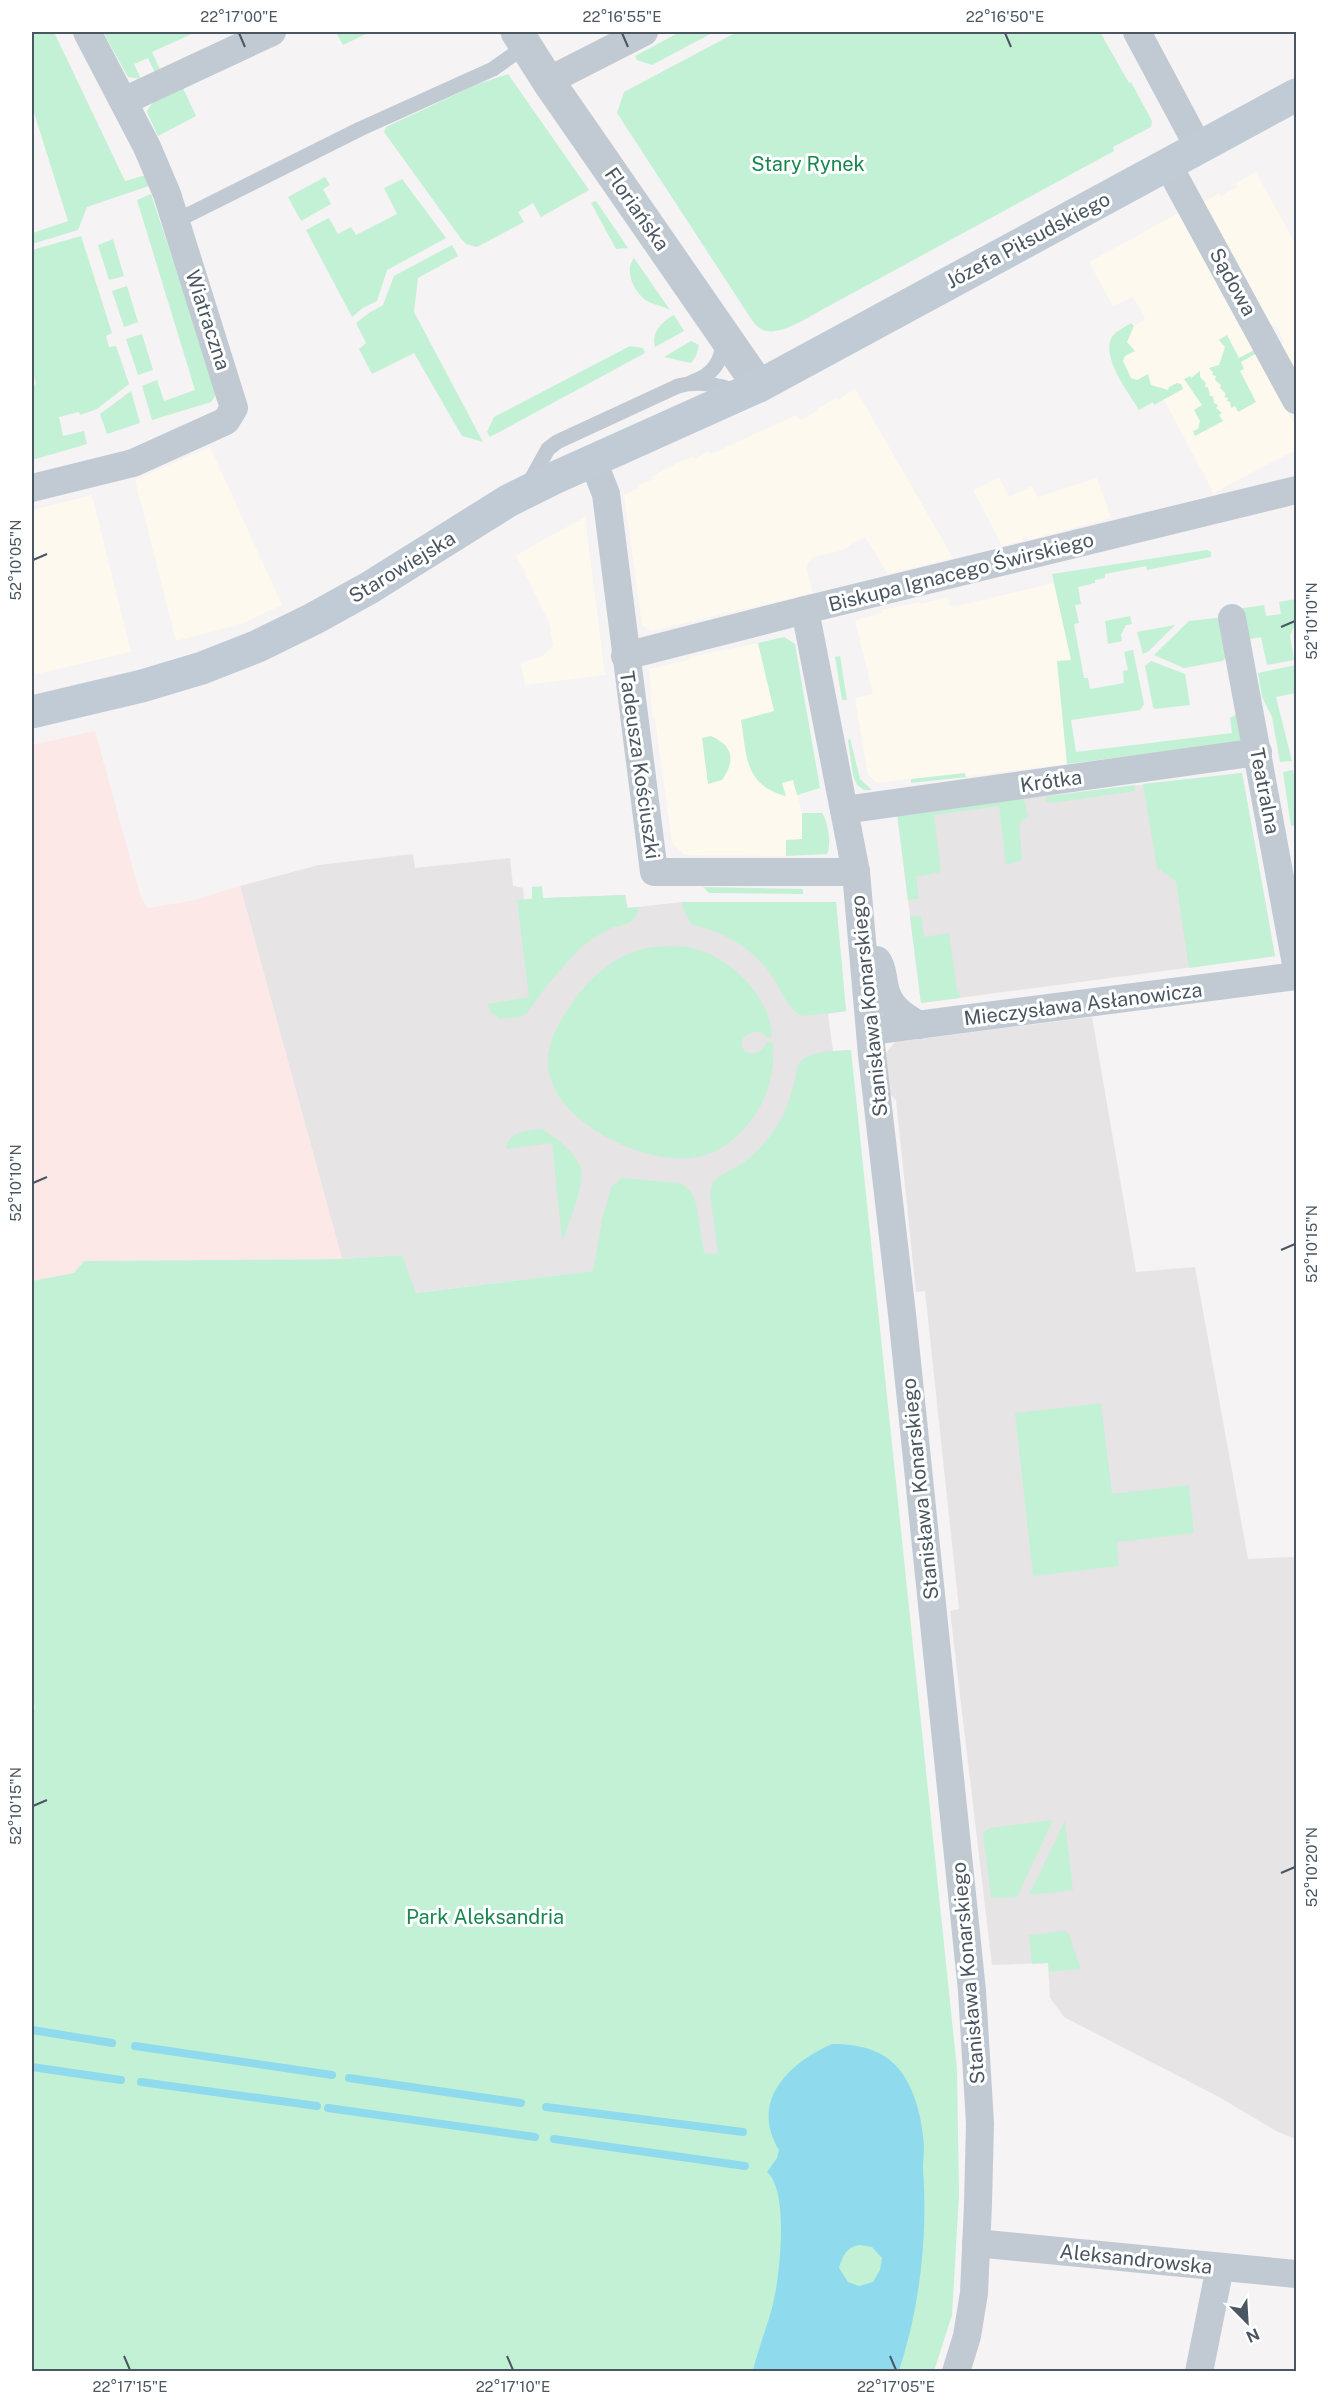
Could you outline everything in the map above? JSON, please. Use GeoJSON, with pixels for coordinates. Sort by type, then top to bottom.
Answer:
{"type":"FeatureCollection","features":[{"type":"Feature","properties":{"kind":"main road","name":"Józefa Piłsudskiego"},"geometry":{"type":"LineString","coordinates":[[750,390],[1296,95]]}},
{"type":"Feature","properties":{"kind":"main road","name":"Starowiejska"},"geometry":{"type":"LineString","coordinates":[[32,712],[142,686],[202,668],[258,646],[313,620],[369,588],[523,494],[750,390]]}},
{"type":"Feature","properties":{"kind":"street","name":"Wiatraczna"},"geometry":{"type":"LineString","coordinates":[[32,489],[133,463],[226,421],[232,415],[234,408],[176,221],[152,156],[87,32]]}},
{"type":"Feature","properties":{"kind":"street"},"geometry":{"type":"LineString","coordinates":[[124,101],[273,32]]}},
{"type":"Feature","properties":{"kind":"street"},"geometry":{"type":"LineString","coordinates":[[548,81],[644,32]]}},
{"type":"Feature","properties":{"kind":"street"},"geometry":{"type":"LineString","coordinates":[[1137,32],[1199,148]]}},
{"type":"Feature","properties":{"kind":"street","name":"Floriańska"},"geometry":{"type":"LineString","coordinates":[[522,38],[548,81],[719,329],[750,390]]}},
{"type":"Feature","properties":{"kind":"street","name":"Sądowa"},"geometry":{"type":"LineString","coordinates":[[1168,165],[1296,400]]}},
{"type":"Feature","properties":{"kind":"street","name":"Tadeusza Kościuszki"},"geometry":{"type":"LineString","coordinates":[[593,461],[606,494],[654,872],[856,872]]}},
{"type":"Feature","properties":{"kind":"street","name":"Biskupa Ignacego Świrskiego"},"geometry":{"type":"LineString","coordinates":[[625,656],[1296,490]]}},
{"type":"Feature","properties":{"kind":"street","name":"Stanisława Konarskiego"},"geometry":{"type":"LineString","coordinates":[[806,610],[856,872],[870,1031],[902,1314],[972,1991],[980,2123],[974,2293],[967,2336],[956,2372]]}},
{"type":"Feature","properties":{"kind":"street","name":"Teatralna"},"geometry":{"type":"LineString","coordinates":[[1232,618],[1296,964]]}},
{"type":"Feature","properties":{"kind":"street","name":"Krótka"},"geometry":{"type":"LineString","coordinates":[[844,810],[1258,752]]}},
{"type":"Feature","properties":{"kind":"street"},"geometry":{"type":"LineString","coordinates":[[862,943],[882,967],[886,993],[894,1008],[919,1025]]}},
{"type":"Feature","properties":{"kind":"street","name":"Mieczysława Asłanowicza"},"geometry":{"type":"LineString","coordinates":[[870,1031],[1296,976]]}},
{"type":"Feature","properties":{"kind":"street","name":"Aleksandrowska"},"geometry":{"type":"LineString","coordinates":[[976,2243],[1296,2274]]}},
{"type":"Feature","properties":{"kind":"street"},"geometry":{"type":"LineString","coordinates":[[1199,2372],[1220,2267]]}},
{"type":"Feature","properties":{"kind":"lane"},"geometry":{"type":"LineString","coordinates":[[176,221],[360,129],[493,69],[522,38]]}},
{"type":"Feature","properties":{"kind":"lane"},"geometry":{"type":"LineString","coordinates":[[523,494],[548,449],[557,442],[712,371],[719,362],[723,339],[719,329]]}},
{"type":"Feature","properties":{"kind":"lane"},"geometry":{"type":"LineString","coordinates":[[692,382],[750,390]]}},
{"type":"Feature","properties":{"kind":"shaded area"},"geometry":{"type":"Polygon","coordinates":[[[1256,172],[1296,245],[1296,377],[1280,347],[1284,342],[1276,326],[1267,326],[1200,204],[1219,193],[1221,196],[1237,187],[1236,183],[1256,172]]]}},
{"type":"Feature","properties":{"kind":"shaded area"},"geometry":{"type":"Polygon","coordinates":[[[1182,211],[1296,427],[1296,450],[1214,494],[1164,400],[1154,405],[1153,402],[1139,410],[1111,361],[1109,349],[1114,334],[1131,323],[1136,325],[1145,317],[1133,297],[1113,306],[1089,262],[1182,211]]]}},
{"type":"Feature","properties":{"kind":"shaded area"},"geometry":{"type":"Polygon","coordinates":[[[855,388],[953,558],[888,574],[865,537],[840,551],[813,557],[806,566],[813,593],[651,631],[642,625],[624,495],[679,462],[693,457],[695,459],[708,451],[711,454],[796,415],[801,420],[855,388]]]}},
{"type":"Feature","properties":{"kind":"shaded area"},"geometry":{"type":"Polygon","coordinates":[[[210,447],[282,605],[242,624],[176,641],[135,480],[210,447]]]}},
{"type":"Feature","properties":{"kind":"shaded area"},"geometry":{"type":"Polygon","coordinates":[[[999,477],[1009,497],[1032,486],[1038,497],[1097,478],[1111,518],[1029,540],[1026,536],[1023,537],[1024,541],[1002,546],[973,490],[999,477]]]}},
{"type":"Feature","properties":{"kind":"shaded area"},"geometry":{"type":"Polygon","coordinates":[[[92,495],[131,652],[32,675],[32,510],[92,495]]]}},
{"type":"Feature","properties":{"kind":"shaded area"},"geometry":{"type":"Polygon","coordinates":[[[585,517],[605,675],[525,685],[521,663],[544,655],[553,645],[549,623],[516,555],[585,517]]]}},
{"type":"Feature","properties":{"kind":"shaded area"},"geometry":{"type":"Polygon","coordinates":[[[1054,583],[1071,660],[1057,662],[1067,764],[911,783],[910,779],[877,783],[868,775],[855,698],[873,694],[855,620],[882,613],[882,610],[920,602],[921,604],[948,597],[950,606],[956,606],[1054,583]]]}},
{"type":"Feature","properties":{"kind":"shaded area"},"geometry":{"type":"Polygon","coordinates":[[[758,643],[802,813],[802,840],[786,840],[786,856],[685,855],[672,843],[655,719],[653,719],[649,669],[691,659],[690,657],[758,643]]]}},
{"type":"Feature","properties":{"kind":"shaded area"},"geometry":{"type":"Polygon","coordinates":[[[95,731],[141,898],[148,908],[192,901],[240,886],[342,1259],[84,1261],[75,1273],[32,1281],[32,745],[95,731]]]}},
{"type":"Feature","properties":{"kind":"shaded area"},"geometry":{"type":"Polygon","coordinates":[[[1242,773],[1275,956],[921,1003],[897,813],[1242,773]]]}},
{"type":"Feature","properties":{"kind":"shaded area"},"geometry":{"type":"Polygon","coordinates":[[[413,854],[415,868],[510,858],[513,886],[523,888],[524,899],[625,895],[628,908],[682,902],[836,902],[846,1011],[828,1014],[833,1051],[851,1050],[719,1254],[595,1265],[594,1271],[415,1293],[402,1255],[342,1259],[240,886],[319,865],[413,854]]]}},
{"type":"Feature","properties":{"kind":"shaded area"},"geometry":{"type":"Polygon","coordinates":[[[1092,1017],[1136,1272],[1195,1267],[1248,1559],[1296,1557],[1296,2139],[1276,2131],[1219,2097],[1064,2017],[1050,1998],[1048,1963],[992,1965],[950,1611],[959,1609],[925,1291],[916,1292],[896,1100],[890,1094],[885,1054],[895,1042],[1092,1017]]]}},
{"type":"Feature","properties":{"kind":"green space"},"geometry":{"type":"Polygon","coordinates":[[[32,32],[54,32],[125,181],[146,175],[149,186],[87,207],[78,230],[32,244],[32,228],[33,233],[68,221],[32,106],[32,32]]]}},
{"type":"Feature","properties":{"kind":"green space"},"geometry":{"type":"Polygon","coordinates":[[[103,32],[196,32],[152,52],[160,69],[155,73],[148,58],[134,64],[141,79],[128,77],[103,32]]]}},
{"type":"Feature","properties":{"kind":"green space"},"geometry":{"type":"Polygon","coordinates":[[[336,32],[370,32],[343,45],[336,32]]]}},
{"type":"Feature","properties":{"kind":"green space"},"geometry":{"type":"Polygon","coordinates":[[[680,32],[714,32],[652,65],[637,60],[635,56],[680,32]]]}},
{"type":"Feature","properties":{"kind":"green space","name":"Stary Rynek"},"geometry":{"type":"Polygon","coordinates":[[[737,32],[1100,32],[1152,121],[1151,127],[1113,147],[1114,151],[804,320],[785,329],[768,331],[759,328],[751,319],[617,113],[624,92],[737,32]]]}},
{"type":"Feature","properties":{"kind":"green space"},"geometry":{"type":"Polygon","coordinates":[[[508,74],[589,190],[541,217],[533,203],[518,212],[524,222],[477,247],[466,244],[462,240],[384,132],[386,127],[478,84],[508,74]]]}},
{"type":"Feature","properties":{"kind":"green space"},"geometry":{"type":"Polygon","coordinates":[[[183,88],[196,116],[158,136],[147,112],[149,107],[162,97],[183,88]]]}},
{"type":"Feature","properties":{"kind":"green space"},"geometry":{"type":"Polygon","coordinates":[[[325,177],[330,185],[323,189],[331,204],[301,221],[288,197],[325,177]]]}},
{"type":"Feature","properties":{"kind":"green space"},"geometry":{"type":"Polygon","coordinates":[[[402,179],[446,238],[387,270],[377,301],[352,317],[306,230],[329,218],[338,234],[351,227],[356,235],[397,214],[384,188],[402,179]]]}},
{"type":"Feature","properties":{"kind":"green space"},"geometry":{"type":"Polygon","coordinates":[[[151,194],[216,390],[216,395],[211,402],[152,420],[142,386],[157,380],[164,401],[195,390],[137,200],[151,194]]]}},
{"type":"Feature","properties":{"kind":"green space"},"geometry":{"type":"Polygon","coordinates":[[[596,201],[628,248],[616,249],[591,203],[596,201]]]}},
{"type":"Feature","properties":{"kind":"green space"},"geometry":{"type":"Polygon","coordinates":[[[81,236],[112,333],[106,336],[109,347],[116,346],[129,384],[97,409],[80,415],[79,412],[59,417],[63,436],[84,431],[87,444],[32,460],[32,386],[36,384],[32,369],[32,250],[81,236]]]}},
{"type":"Feature","properties":{"kind":"green space"},"geometry":{"type":"Polygon","coordinates":[[[113,239],[124,276],[109,280],[98,245],[113,239]]]}},
{"type":"Feature","properties":{"kind":"green space"},"geometry":{"type":"Polygon","coordinates":[[[452,245],[458,256],[418,278],[414,312],[483,442],[462,436],[414,353],[372,374],[359,349],[366,343],[356,323],[383,305],[394,276],[452,245]]]}},
{"type":"Feature","properties":{"kind":"green space"},"geometry":{"type":"Polygon","coordinates":[[[634,258],[670,310],[646,300],[639,294],[630,273],[631,262],[634,258]]]}},
{"type":"Feature","properties":{"kind":"green space"},"geometry":{"type":"Polygon","coordinates":[[[127,286],[138,322],[124,327],[112,291],[127,286]]]}},
{"type":"Feature","properties":{"kind":"green space"},"geometry":{"type":"Polygon","coordinates":[[[674,315],[684,331],[655,347],[654,337],[658,328],[674,315]]]}},
{"type":"Feature","properties":{"kind":"green space"},"geometry":{"type":"Polygon","coordinates":[[[1131,323],[1134,326],[1127,342],[1135,351],[1125,356],[1123,361],[1131,378],[1137,380],[1148,374],[1151,385],[1168,390],[1177,383],[1181,384],[1183,389],[1154,405],[1153,402],[1139,410],[1117,374],[1109,345],[1112,337],[1118,331],[1131,323]]]}},
{"type":"Feature","properties":{"kind":"green space"},"geometry":{"type":"Polygon","coordinates":[[[142,334],[153,370],[138,375],[126,339],[142,334]]]}},
{"type":"Feature","properties":{"kind":"green space"},"geometry":{"type":"Polygon","coordinates":[[[1227,335],[1239,358],[1256,349],[1257,353],[1241,362],[1244,369],[1240,371],[1256,402],[1238,412],[1235,406],[1231,408],[1230,402],[1227,401],[1228,398],[1224,397],[1226,394],[1209,368],[1219,365],[1225,347],[1219,340],[1227,335]]]}},
{"type":"Feature","properties":{"kind":"green space"},"geometry":{"type":"Polygon","coordinates":[[[691,341],[699,345],[691,363],[664,357],[691,341]]]}},
{"type":"Feature","properties":{"kind":"green space"},"geometry":{"type":"Polygon","coordinates":[[[630,346],[643,348],[645,353],[490,437],[487,432],[494,417],[630,346]]]}},
{"type":"Feature","properties":{"kind":"green space"},"geometry":{"type":"Polygon","coordinates":[[[1200,371],[1200,377],[1206,383],[1205,387],[1208,387],[1210,396],[1213,396],[1214,403],[1218,405],[1216,408],[1222,413],[1219,415],[1223,421],[1195,436],[1193,431],[1198,429],[1200,421],[1194,410],[1202,405],[1184,379],[1190,376],[1191,378],[1200,371]]]}},
{"type":"Feature","properties":{"kind":"green space"},"geometry":{"type":"Polygon","coordinates":[[[131,391],[140,423],[107,434],[100,414],[131,391]]]}},
{"type":"Feature","properties":{"kind":"green space"},"geometry":{"type":"Polygon","coordinates":[[[1207,550],[1211,552],[1211,557],[1147,570],[1146,566],[1105,574],[1105,578],[1095,580],[1095,583],[1078,587],[1081,604],[1075,605],[1079,623],[1074,624],[1084,678],[1088,678],[1090,689],[1124,683],[1123,671],[1128,670],[1124,652],[1133,650],[1144,704],[1140,710],[1071,720],[1076,752],[1232,733],[1230,718],[1237,714],[1245,723],[1240,742],[1067,764],[1057,661],[1071,660],[1052,574],[1207,550]]]}},
{"type":"Feature","properties":{"kind":"green space"},"geometry":{"type":"Polygon","coordinates":[[[1296,599],[1296,624],[1290,635],[1294,660],[1267,665],[1261,637],[1244,640],[1238,609],[1264,605],[1266,616],[1281,614],[1279,602],[1296,599]]]}},
{"type":"Feature","properties":{"kind":"green space"},"geometry":{"type":"Polygon","coordinates":[[[1130,616],[1132,624],[1126,625],[1121,635],[1122,641],[1108,644],[1105,621],[1130,616]]]}},
{"type":"Feature","properties":{"kind":"green space"},"geometry":{"type":"Polygon","coordinates":[[[1225,617],[1225,659],[1222,661],[1184,668],[1154,655],[1189,621],[1225,617]]]}},
{"type":"Feature","properties":{"kind":"green space"},"geometry":{"type":"Polygon","coordinates":[[[1175,625],[1149,651],[1143,654],[1137,632],[1175,625]]]}},
{"type":"Feature","properties":{"kind":"green space"},"geometry":{"type":"Polygon","coordinates":[[[784,637],[795,644],[820,788],[797,795],[793,780],[782,783],[786,796],[762,785],[755,777],[747,757],[741,720],[774,711],[758,643],[784,637]]]}},
{"type":"Feature","properties":{"kind":"green space"},"geometry":{"type":"Polygon","coordinates":[[[840,656],[847,700],[842,700],[835,657],[840,656]]]}},
{"type":"Feature","properties":{"kind":"green space"},"geometry":{"type":"Polygon","coordinates":[[[1151,661],[1185,674],[1190,705],[1155,709],[1153,707],[1145,666],[1151,661]]]}},
{"type":"Feature","properties":{"kind":"green space"},"geometry":{"type":"Polygon","coordinates":[[[1296,665],[1296,693],[1276,697],[1292,761],[1280,762],[1272,717],[1262,697],[1258,673],[1296,665]]]}},
{"type":"Feature","properties":{"kind":"green space"},"geometry":{"type":"Polygon","coordinates":[[[711,736],[728,749],[730,760],[722,780],[708,784],[702,738],[711,736]]]}},
{"type":"Feature","properties":{"kind":"green space"},"geometry":{"type":"Polygon","coordinates":[[[850,738],[860,779],[872,790],[864,790],[857,785],[853,775],[848,741],[850,738]]]}},
{"type":"Feature","properties":{"kind":"green space"},"geometry":{"type":"Polygon","coordinates":[[[1293,770],[1296,788],[1296,825],[1291,826],[1283,772],[1293,770]]]}},
{"type":"Feature","properties":{"kind":"green space"},"geometry":{"type":"Polygon","coordinates":[[[965,773],[966,777],[911,783],[911,779],[965,773]]]}},
{"type":"Feature","properties":{"kind":"green space"},"geometry":{"type":"Polygon","coordinates":[[[1242,773],[1275,956],[1189,968],[1176,881],[1157,868],[1143,784],[1242,773]]]}},
{"type":"Feature","properties":{"kind":"green space"},"geometry":{"type":"Polygon","coordinates":[[[1134,785],[1135,791],[1050,803],[1045,797],[1134,785]]]}},
{"type":"Feature","properties":{"kind":"green space"},"geometry":{"type":"Polygon","coordinates":[[[1024,799],[1028,817],[1019,825],[1022,860],[1006,865],[999,806],[934,815],[941,872],[916,877],[919,899],[908,900],[897,813],[1024,799]]]}},
{"type":"Feature","properties":{"kind":"green space"},"geometry":{"type":"Polygon","coordinates":[[[802,813],[822,813],[829,833],[827,854],[786,856],[786,840],[802,839],[802,813]]]}},
{"type":"Feature","properties":{"kind":"green space"},"geometry":{"type":"Polygon","coordinates":[[[542,886],[543,898],[625,895],[627,908],[639,907],[635,918],[627,924],[611,928],[579,949],[548,984],[527,1013],[520,1017],[501,1019],[492,1013],[487,1004],[529,997],[517,900],[532,899],[532,887],[542,886]]]}},
{"type":"Feature","properties":{"kind":"green space"},"geometry":{"type":"Polygon","coordinates":[[[703,887],[803,889],[803,894],[709,893],[703,887]]]}},
{"type":"Feature","properties":{"kind":"green space"},"geometry":{"type":"Polygon","coordinates":[[[682,902],[836,902],[846,1011],[803,1016],[797,1013],[787,1002],[772,975],[759,960],[733,940],[691,924],[682,902]]]}},
{"type":"Feature","properties":{"kind":"green space"},"geometry":{"type":"Polygon","coordinates":[[[921,916],[924,937],[949,933],[960,998],[921,1003],[910,917],[921,916]]]}},
{"type":"Feature","properties":{"kind":"green space"},"geometry":{"type":"Polygon","coordinates":[[[687,947],[720,960],[745,980],[756,993],[770,1021],[772,1036],[766,1038],[762,1032],[752,1032],[744,1037],[741,1043],[744,1051],[752,1054],[762,1050],[766,1043],[773,1042],[773,1064],[769,1085],[756,1114],[731,1141],[709,1154],[692,1158],[671,1158],[648,1154],[600,1133],[579,1118],[562,1101],[551,1081],[548,1059],[550,1044],[559,1023],[579,994],[596,975],[617,959],[641,949],[687,947]]]}},
{"type":"Feature","properties":{"kind":"green space","name":"Park Aleksandria"},"geometry":{"type":"Polygon","coordinates":[[[851,1050],[957,2069],[959,2195],[952,2315],[934,2371],[32,2371],[32,1710],[35,1709],[32,1688],[32,1281],[74,1273],[84,1261],[342,1259],[402,1255],[416,1293],[593,1271],[602,1220],[611,1187],[622,1178],[680,1183],[690,1190],[696,1203],[704,1253],[718,1254],[710,1194],[712,1183],[748,1159],[768,1139],[782,1117],[792,1092],[798,1065],[803,1060],[822,1052],[851,1050]]]}},
{"type":"Feature","properties":{"kind":"green space"},"geometry":{"type":"Polygon","coordinates":[[[542,1129],[570,1151],[581,1169],[579,1193],[564,1238],[562,1238],[552,1143],[506,1149],[515,1135],[542,1129]]]}},
{"type":"Feature","properties":{"kind":"green space"},"geometry":{"type":"Polygon","coordinates":[[[1101,1403],[1112,1494],[1189,1485],[1194,1533],[1117,1542],[1119,1566],[1033,1576],[1015,1413],[1101,1403]]]}},
{"type":"Feature","properties":{"kind":"green space"},"geometry":{"type":"Polygon","coordinates":[[[1053,1820],[1017,1897],[991,1898],[983,1833],[990,1828],[1053,1820]]]}},
{"type":"Feature","properties":{"kind":"green space"},"geometry":{"type":"Polygon","coordinates":[[[1065,1821],[1073,1890],[1029,1895],[1065,1821]]]}},
{"type":"Feature","properties":{"kind":"green space"},"geometry":{"type":"Polygon","coordinates":[[[1065,1931],[1069,1934],[1081,1969],[1049,1972],[1048,1963],[1032,1964],[1029,1935],[1065,1931]]]}},
{"type":"Feature","properties":{"kind":"water"},"geometry":{"type":"Polygon","coordinates":[[[832,2044],[842,2044],[863,2047],[882,2054],[904,2076],[918,2109],[924,2145],[923,2245],[917,2296],[899,2371],[753,2371],[774,2299],[779,2271],[781,2232],[778,2196],[774,2182],[767,2172],[777,2158],[779,2150],[771,2132],[769,2115],[771,2100],[788,2073],[816,2052],[832,2044]],[[860,2245],[851,2248],[846,2253],[839,2268],[848,2282],[859,2286],[873,2282],[880,2270],[882,2258],[872,2247],[860,2245]]]}},
{"type":"Feature","properties":{"kind":"waterway"},"geometry":{"type":"LineString","coordinates":[[32,2030],[112,2043]]}},
{"type":"Feature","properties":{"kind":"waterway"},"geometry":{"type":"LineString","coordinates":[[135,2046],[332,2075]]}},
{"type":"Feature","properties":{"kind":"waterway"},"geometry":{"type":"LineString","coordinates":[[32,2067],[121,2080]]}},
{"type":"Feature","properties":{"kind":"waterway"},"geometry":{"type":"LineString","coordinates":[[349,2078],[521,2103]]}},
{"type":"Feature","properties":{"kind":"waterway"},"geometry":{"type":"LineString","coordinates":[[141,2082],[317,2106]]}},
{"type":"Feature","properties":{"kind":"waterway"},"geometry":{"type":"LineString","coordinates":[[546,2107],[743,2132]]}},
{"type":"Feature","properties":{"kind":"waterway"},"geometry":{"type":"LineString","coordinates":[[328,2108],[535,2137]]}},
{"type":"Feature","properties":{"kind":"waterway"},"geometry":{"type":"LineString","coordinates":[[554,2139],[745,2166]]}}]}
